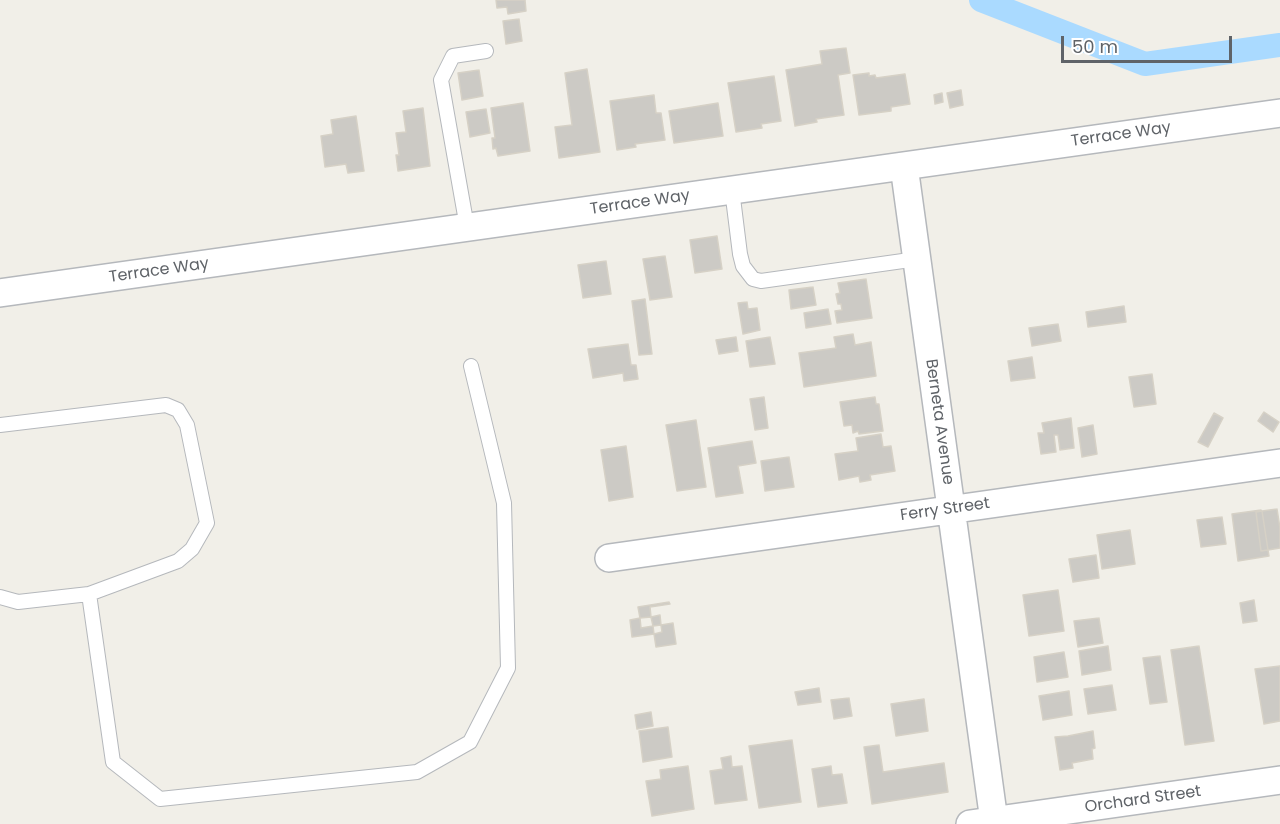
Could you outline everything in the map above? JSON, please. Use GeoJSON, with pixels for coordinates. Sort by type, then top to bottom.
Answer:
{"type":"FeatureCollection","features":[{"type":"Feature","properties":{"kind":"street","name":"Terrace Way"},"geometry":{"type":"LineString","coordinates":[[0,293],[1280,113]]}},
{"type":"Feature","properties":{"kind":"street","name":"Berneta Avenue"},"geometry":{"type":"LineString","coordinates":[[904,166],[951,510],[982,822]]}},
{"type":"Feature","properties":{"kind":"street","name":"Ferry Street"},"geometry":{"type":"LineString","coordinates":[[609,558],[1280,463]]}},
{"type":"Feature","properties":{"kind":"street","name":"Orchard Street"},"geometry":{"type":"LineString","coordinates":[[982,822],[1280,780]]}},
{"type":"Feature","properties":{"kind":"lane"},"geometry":{"type":"LineString","coordinates":[[467,227],[441,80],[453,56],[486,51]]}},
{"type":"Feature","properties":{"kind":"lane"},"geometry":{"type":"LineString","coordinates":[[732,190],[740,254],[743,266],[753,279],[761,281],[917,259]]}},
{"type":"Feature","properties":{"kind":"lane"},"geometry":{"type":"LineString","coordinates":[[88,594],[113,762],[160,800],[417,772],[470,742],[508,668],[504,503],[471,366]]}},
{"type":"Feature","properties":{"kind":"lane"},"geometry":{"type":"LineString","coordinates":[[0,425],[166,405],[178,410],[187,425],[207,523],[192,549],[178,561],[88,594],[18,602],[0,597]]}},
{"type":"Feature","properties":{"kind":"building"},"geometry":{"type":"Polygon","coordinates":[[[496,0],[525,0],[526,11],[508,14],[507,7],[497,8],[496,0]]]}},
{"type":"Feature","properties":{"kind":"building"},"geometry":{"type":"Polygon","coordinates":[[[519,19],[522,41],[506,44],[503,21],[519,19]]]}},
{"type":"Feature","properties":{"kind":"building"},"geometry":{"type":"Polygon","coordinates":[[[846,48],[850,73],[838,75],[844,115],[816,119],[817,122],[795,126],[786,70],[822,64],[820,51],[846,48]]]}},
{"type":"Feature","properties":{"kind":"building"},"geometry":{"type":"Polygon","coordinates":[[[587,69],[600,152],[559,158],[555,127],[572,125],[565,73],[587,69]]]}},
{"type":"Feature","properties":{"kind":"building"},"geometry":{"type":"Polygon","coordinates":[[[479,70],[483,96],[462,100],[458,73],[479,70]]]}},
{"type":"Feature","properties":{"kind":"building"},"geometry":{"type":"Polygon","coordinates":[[[869,73],[869,76],[875,75],[876,78],[905,74],[910,104],[891,107],[891,111],[859,115],[853,75],[869,73]]]}},
{"type":"Feature","properties":{"kind":"building"},"geometry":{"type":"Polygon","coordinates":[[[774,76],[781,121],[761,124],[762,128],[736,132],[728,83],[774,76]]]}},
{"type":"Feature","properties":{"kind":"building"},"geometry":{"type":"Polygon","coordinates":[[[961,90],[963,105],[950,108],[947,93],[961,90]]]}},
{"type":"Feature","properties":{"kind":"building"},"geometry":{"type":"Polygon","coordinates":[[[942,93],[943,102],[935,104],[934,95],[942,93]]]}},
{"type":"Feature","properties":{"kind":"building"},"geometry":{"type":"Polygon","coordinates":[[[654,95],[656,113],[661,113],[665,140],[635,144],[636,147],[617,150],[610,101],[654,95]]]}},
{"type":"Feature","properties":{"kind":"building"},"geometry":{"type":"Polygon","coordinates":[[[523,103],[530,151],[498,156],[496,148],[493,149],[492,138],[495,138],[491,108],[523,103]]]}},
{"type":"Feature","properties":{"kind":"building"},"geometry":{"type":"Polygon","coordinates":[[[718,103],[723,136],[674,143],[669,111],[718,103]]]}},
{"type":"Feature","properties":{"kind":"building"},"geometry":{"type":"Polygon","coordinates":[[[423,108],[430,166],[398,171],[396,155],[399,155],[396,133],[406,132],[403,111],[423,108]]]}},
{"type":"Feature","properties":{"kind":"building"},"geometry":{"type":"Polygon","coordinates":[[[486,109],[490,133],[470,137],[466,112],[486,109]]]}},
{"type":"Feature","properties":{"kind":"building"},"geometry":{"type":"Polygon","coordinates":[[[356,116],[364,171],[348,173],[346,164],[325,167],[321,136],[333,134],[331,120],[356,116]]]}},
{"type":"Feature","properties":{"kind":"building"},"geometry":{"type":"Polygon","coordinates":[[[717,236],[722,269],[695,273],[690,240],[717,236]]]}},
{"type":"Feature","properties":{"kind":"building"},"geometry":{"type":"Polygon","coordinates":[[[665,256],[672,297],[650,300],[643,259],[665,256]]]}},
{"type":"Feature","properties":{"kind":"building"},"geometry":{"type":"Polygon","coordinates":[[[606,261],[611,294],[583,298],[578,265],[606,261]]]}},
{"type":"Feature","properties":{"kind":"building"},"geometry":{"type":"Polygon","coordinates":[[[866,279],[872,318],[837,323],[835,311],[842,310],[836,294],[840,293],[838,283],[866,279]]]}},
{"type":"Feature","properties":{"kind":"building"},"geometry":{"type":"Polygon","coordinates":[[[813,287],[816,305],[791,309],[789,290],[813,287]]]}},
{"type":"Feature","properties":{"kind":"building"},"geometry":{"type":"Polygon","coordinates":[[[645,299],[652,354],[639,355],[632,301],[645,299]]]}},
{"type":"Feature","properties":{"kind":"building"},"geometry":{"type":"Polygon","coordinates":[[[747,302],[748,309],[757,308],[760,330],[743,334],[738,303],[747,302]]]}},
{"type":"Feature","properties":{"kind":"building"},"geometry":{"type":"Polygon","coordinates":[[[1124,306],[1126,322],[1088,327],[1086,312],[1124,306]]]}},
{"type":"Feature","properties":{"kind":"building"},"geometry":{"type":"Polygon","coordinates":[[[828,309],[831,324],[806,328],[804,313],[828,309]]]}},
{"type":"Feature","properties":{"kind":"building"},"geometry":{"type":"Polygon","coordinates":[[[1058,324],[1061,341],[1032,346],[1029,328],[1058,324]]]}},
{"type":"Feature","properties":{"kind":"building"},"geometry":{"type":"Polygon","coordinates":[[[853,334],[855,345],[871,342],[876,376],[804,387],[799,353],[836,348],[834,337],[853,334]]]}},
{"type":"Feature","properties":{"kind":"building"},"geometry":{"type":"Polygon","coordinates":[[[736,337],[738,351],[719,354],[716,340],[736,337]]]}},
{"type":"Feature","properties":{"kind":"building"},"geometry":{"type":"Polygon","coordinates":[[[770,337],[775,364],[750,367],[746,341],[770,337]]]}},
{"type":"Feature","properties":{"kind":"building"},"geometry":{"type":"Polygon","coordinates":[[[628,344],[631,365],[636,365],[638,379],[624,381],[623,373],[593,378],[588,349],[628,344]]]}},
{"type":"Feature","properties":{"kind":"building"},"geometry":{"type":"Polygon","coordinates":[[[1032,357],[1035,378],[1011,381],[1008,361],[1032,357]]]}},
{"type":"Feature","properties":{"kind":"building"},"geometry":{"type":"Polygon","coordinates":[[[1152,374],[1156,404],[1134,407],[1129,377],[1152,374]]]}},
{"type":"Feature","properties":{"kind":"building"},"geometry":{"type":"Polygon","coordinates":[[[764,397],[768,428],[755,430],[750,399],[764,397]]]}},
{"type":"Feature","properties":{"kind":"building"},"geometry":{"type":"Polygon","coordinates":[[[875,397],[876,404],[879,404],[883,431],[859,434],[858,431],[853,433],[852,425],[844,426],[840,402],[875,397]]]}},
{"type":"Feature","properties":{"kind":"building"},"geometry":{"type":"Polygon","coordinates":[[[1264,412],[1279,422],[1273,432],[1258,421],[1264,412]]]}},
{"type":"Feature","properties":{"kind":"building"},"geometry":{"type":"Polygon","coordinates":[[[1214,413],[1223,418],[1208,447],[1198,442],[1214,413]]]}},
{"type":"Feature","properties":{"kind":"building"},"geometry":{"type":"Polygon","coordinates":[[[1071,418],[1074,448],[1060,450],[1058,435],[1054,435],[1056,452],[1041,454],[1038,433],[1044,433],[1042,423],[1071,418]]]}},
{"type":"Feature","properties":{"kind":"building"},"geometry":{"type":"Polygon","coordinates":[[[696,420],[706,487],[677,491],[666,425],[696,420]]]}},
{"type":"Feature","properties":{"kind":"building"},"geometry":{"type":"Polygon","coordinates":[[[1093,425],[1097,454],[1082,457],[1078,428],[1093,425]]]}},
{"type":"Feature","properties":{"kind":"building"},"geometry":{"type":"Polygon","coordinates":[[[881,434],[883,447],[891,446],[895,471],[870,475],[871,480],[860,482],[859,476],[839,480],[835,454],[858,451],[856,438],[881,434]]]}},
{"type":"Feature","properties":{"kind":"building"},"geometry":{"type":"Polygon","coordinates":[[[752,441],[756,463],[738,466],[743,493],[716,497],[708,448],[752,441]]]}},
{"type":"Feature","properties":{"kind":"building"},"geometry":{"type":"Polygon","coordinates":[[[626,446],[633,497],[609,501],[601,450],[626,446]]]}},
{"type":"Feature","properties":{"kind":"building"},"geometry":{"type":"Polygon","coordinates":[[[789,457],[794,487],[765,491],[761,461],[789,457]]]}},
{"type":"Feature","properties":{"kind":"building"},"geometry":{"type":"Polygon","coordinates":[[[1277,509],[1280,548],[1268,550],[1262,511],[1277,509]]]}},
{"type":"Feature","properties":{"kind":"building"},"geometry":{"type":"Polygon","coordinates":[[[1261,510],[1256,512],[1261,551],[1268,550],[1269,556],[1238,561],[1232,514],[1261,510]]]}},
{"type":"Feature","properties":{"kind":"building"},"geometry":{"type":"Polygon","coordinates":[[[1262,511],[1268,550],[1261,551],[1256,512],[1262,511]]]}},
{"type":"Feature","properties":{"kind":"building"},"geometry":{"type":"Polygon","coordinates":[[[1222,517],[1226,544],[1201,547],[1197,520],[1222,517]]]}},
{"type":"Feature","properties":{"kind":"building"},"geometry":{"type":"Polygon","coordinates":[[[1130,530],[1135,564],[1102,569],[1097,535],[1130,530]]]}},
{"type":"Feature","properties":{"kind":"building"},"geometry":{"type":"Polygon","coordinates":[[[1096,555],[1099,578],[1073,582],[1069,559],[1096,555]]]}},
{"type":"Feature","properties":{"kind":"building"},"geometry":{"type":"Polygon","coordinates":[[[1058,590],[1064,631],[1029,636],[1023,595],[1058,590]]]}},
{"type":"Feature","properties":{"kind":"building"},"geometry":{"type":"Polygon","coordinates":[[[1254,600],[1257,621],[1243,623],[1240,603],[1254,600]]]}},
{"type":"Feature","properties":{"kind":"building"},"geometry":{"type":"Polygon","coordinates":[[[669,602],[670,604],[650,607],[651,617],[640,618],[638,607],[669,602]]]}},
{"type":"Feature","properties":{"kind":"building"},"geometry":{"type":"Polygon","coordinates":[[[660,615],[661,625],[653,626],[651,617],[660,615]]]}},
{"type":"Feature","properties":{"kind":"building"},"geometry":{"type":"Polygon","coordinates":[[[640,618],[641,628],[653,626],[654,634],[632,637],[630,620],[640,618]]]}},
{"type":"Feature","properties":{"kind":"building"},"geometry":{"type":"Polygon","coordinates":[[[1099,618],[1103,643],[1078,647],[1074,621],[1099,618]]]}},
{"type":"Feature","properties":{"kind":"building"},"geometry":{"type":"Polygon","coordinates":[[[673,623],[676,644],[656,647],[654,634],[662,632],[661,625],[673,623]]]}},
{"type":"Feature","properties":{"kind":"building"},"geometry":{"type":"Polygon","coordinates":[[[1108,646],[1111,670],[1082,675],[1079,651],[1108,646]]]}},
{"type":"Feature","properties":{"kind":"building"},"geometry":{"type":"Polygon","coordinates":[[[1199,646],[1214,741],[1185,745],[1171,650],[1199,646]]]}},
{"type":"Feature","properties":{"kind":"building"},"geometry":{"type":"Polygon","coordinates":[[[1064,652],[1068,677],[1037,682],[1034,657],[1064,652]]]}},
{"type":"Feature","properties":{"kind":"building"},"geometry":{"type":"Polygon","coordinates":[[[1160,656],[1167,702],[1150,704],[1143,658],[1160,656]]]}},
{"type":"Feature","properties":{"kind":"building"},"geometry":{"type":"Polygon","coordinates":[[[1280,666],[1280,721],[1264,724],[1255,669],[1280,666]]]}},
{"type":"Feature","properties":{"kind":"building"},"geometry":{"type":"Polygon","coordinates":[[[1112,685],[1116,710],[1088,714],[1084,689],[1112,685]]]}},
{"type":"Feature","properties":{"kind":"building"},"geometry":{"type":"Polygon","coordinates":[[[819,688],[821,702],[798,705],[795,692],[819,688]]]}},
{"type":"Feature","properties":{"kind":"building"},"geometry":{"type":"Polygon","coordinates":[[[1069,691],[1072,715],[1043,720],[1039,696],[1069,691]]]}},
{"type":"Feature","properties":{"kind":"building"},"geometry":{"type":"Polygon","coordinates":[[[849,698],[852,716],[834,719],[831,700],[849,698]]]}},
{"type":"Feature","properties":{"kind":"building"},"geometry":{"type":"Polygon","coordinates":[[[924,699],[928,731],[896,736],[891,704],[924,699]]]}},
{"type":"Feature","properties":{"kind":"building"},"geometry":{"type":"Polygon","coordinates":[[[651,712],[653,726],[637,729],[635,715],[651,712]]]}},
{"type":"Feature","properties":{"kind":"building"},"geometry":{"type":"Polygon","coordinates":[[[668,727],[672,757],[643,762],[639,731],[668,727]]]}},
{"type":"Feature","properties":{"kind":"building"},"geometry":{"type":"Polygon","coordinates":[[[1093,731],[1095,748],[1092,749],[1093,759],[1072,763],[1073,768],[1060,770],[1055,737],[1093,731]]]}},
{"type":"Feature","properties":{"kind":"building"},"geometry":{"type":"Polygon","coordinates":[[[792,740],[801,802],[759,808],[749,746],[792,740]]]}},
{"type":"Feature","properties":{"kind":"building"},"geometry":{"type":"Polygon","coordinates":[[[879,745],[883,772],[944,763],[948,792],[872,804],[864,747],[879,745]]]}},
{"type":"Feature","properties":{"kind":"building"},"geometry":{"type":"Polygon","coordinates":[[[731,756],[732,767],[742,766],[747,800],[715,804],[710,771],[723,769],[721,758],[731,756]]]}},
{"type":"Feature","properties":{"kind":"building"},"geometry":{"type":"Polygon","coordinates":[[[688,766],[694,809],[652,816],[646,781],[661,779],[660,770],[688,766]]]}},
{"type":"Feature","properties":{"kind":"building"},"geometry":{"type":"Polygon","coordinates":[[[831,766],[832,775],[842,774],[847,803],[818,807],[812,769],[831,766]]]}},
{"type":"Feature","properties":{"kind":"waterway"},"geometry":{"type":"LineString","coordinates":[[981,0],[1145,64],[1280,45]]}}]}
